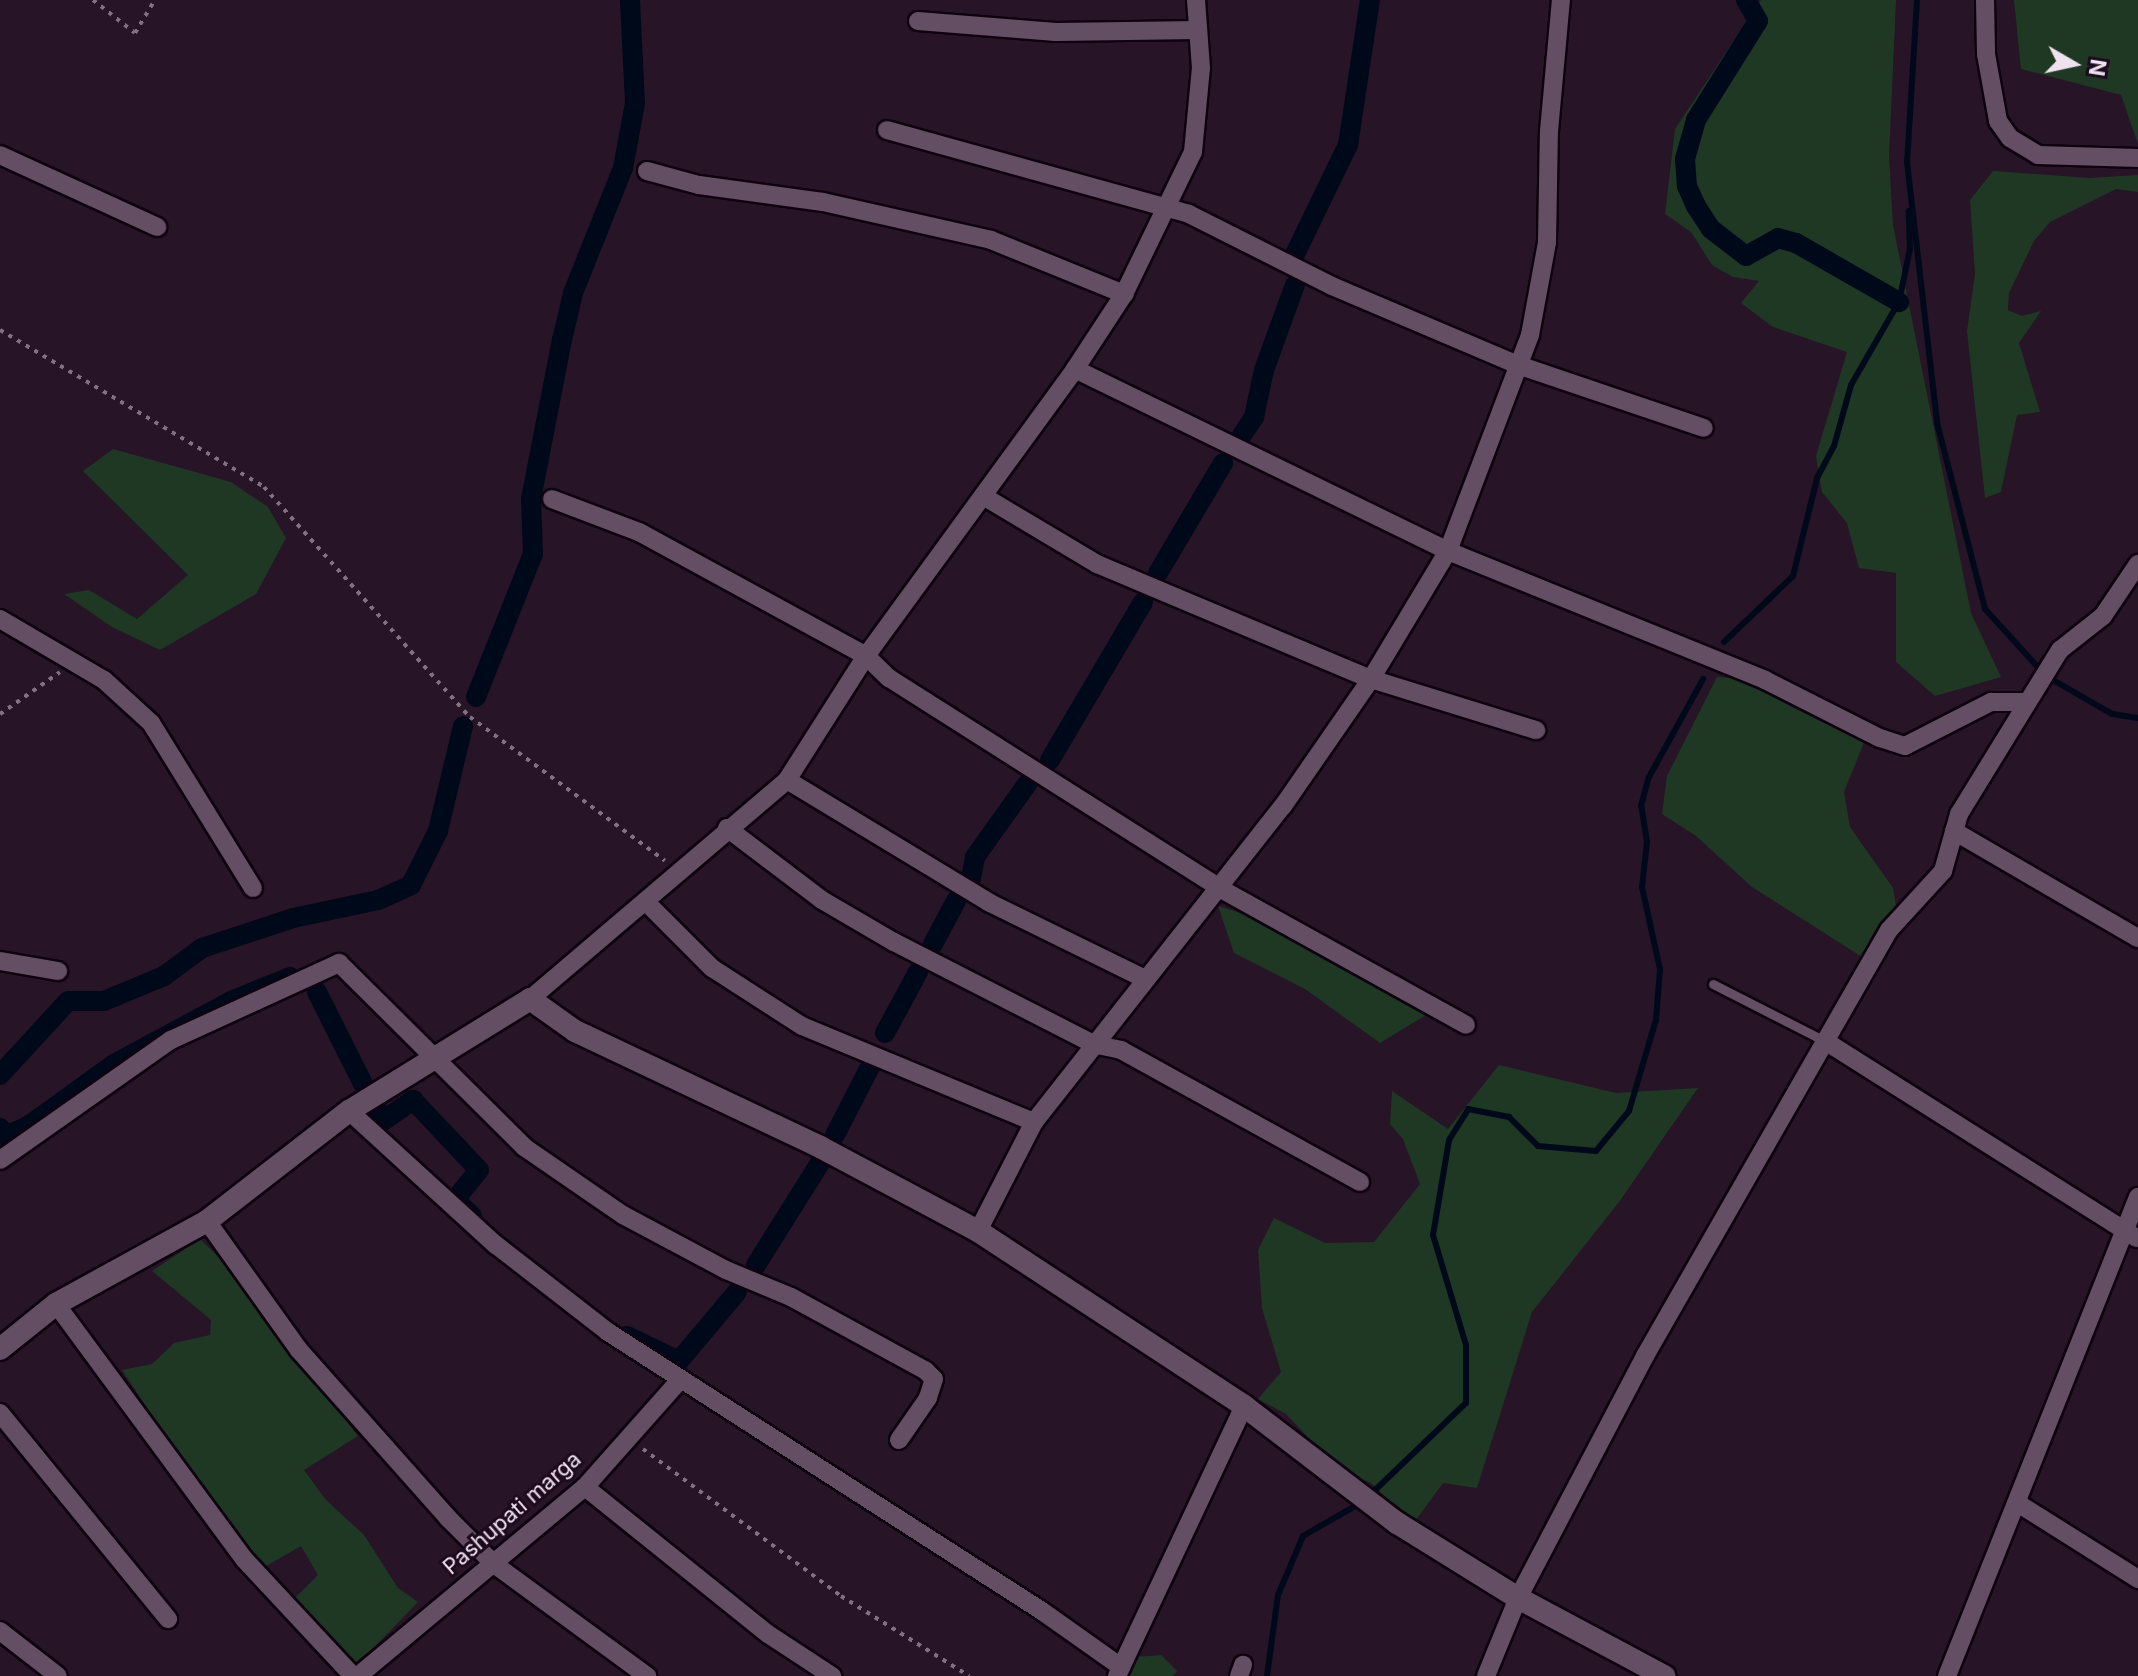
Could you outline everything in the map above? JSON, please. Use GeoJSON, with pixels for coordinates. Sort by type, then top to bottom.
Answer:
{"type":"FeatureCollection","features":[{"type":"Feature","properties":{"kind":"street"},"geometry":{"type":"LineString","coordinates":[[0,1349],[56,1304],[207,1221],[349,1111],[440,1058],[530,999],[683,874],[727,828],[787,780],[866,656],[1075,369],[1124,294],[1164,206],[1193,152],[1201,68],[1196,0]]}},
{"type":"Feature","properties":{"kind":"street"},"geometry":{"type":"LineString","coordinates":[[978,1231],[1034,1122],[1145,979],[1221,889],[1371,679],[1448,551],[1530,335],[1547,242],[1549,131],[1561,0]]}},
{"type":"Feature","properties":{"kind":"street"},"geometry":{"type":"LineString","coordinates":[[1985,0],[1986,54],[1998,121],[2010,138],[2038,155],[2138,158]]}},
{"type":"Feature","properties":{"kind":"street"},"geometry":{"type":"LineString","coordinates":[[918,21],[1056,32],[1198,30]]}},
{"type":"Feature","properties":{"kind":"street"},"geometry":{"type":"LineString","coordinates":[[887,130],[1164,206],[1518,365],[1704,428]]}},
{"type":"Feature","properties":{"kind":"street"},"geometry":{"type":"LineString","coordinates":[[0,155],[157,227]]}},
{"type":"Feature","properties":{"kind":"street"},"geometry":{"type":"LineString","coordinates":[[647,171],[699,185],[823,202],[991,240],[1124,294]]}},
{"type":"Feature","properties":{"kind":"street"},"geometry":{"type":"LineString","coordinates":[[1075,369],[1448,551],[1765,680],[1880,738],[1905,746],[1991,702],[2027,702]]}},
{"type":"Feature","properties":{"kind":"street"},"geometry":{"type":"LineString","coordinates":[[983,496],[1097,564],[1371,679],[1536,730]]}},
{"type":"Feature","properties":{"kind":"street"},"geometry":{"type":"LineString","coordinates":[[552,499],[639,532],[866,656],[889,678],[1221,889],[1466,1025]]}},
{"type":"Feature","properties":{"kind":"street"},"geometry":{"type":"LineString","coordinates":[[1486,1676],[1518,1598],[1645,1356],[1889,930],[1943,871],[1959,814],[2060,650],[2103,616],[2138,564]]}},
{"type":"Feature","properties":{"kind":"street"},"geometry":{"type":"LineString","coordinates":[[0,619],[104,680],[151,723],[253,888]]}},
{"type":"Feature","properties":{"kind":"street"},"geometry":{"type":"LineString","coordinates":[[787,780],[990,903],[1145,979]]}},
{"type":"Feature","properties":{"kind":"street"},"geometry":{"type":"LineString","coordinates":[[727,828],[822,900],[894,942],[1093,1044],[1121,1050],[1360,1182]]}},
{"type":"Feature","properties":{"kind":"street"},"geometry":{"type":"LineString","coordinates":[[1954,831],[2138,938]]}},
{"type":"Feature","properties":{"kind":"street"},"geometry":{"type":"LineString","coordinates":[[647,903],[712,968],[802,1026],[1034,1122]]}},
{"type":"Feature","properties":{"kind":"street"},"geometry":{"type":"LineString","coordinates":[[0,961],[58,971]]}},
{"type":"Feature","properties":{"kind":"street"},"geometry":{"type":"LineString","coordinates":[[0,1160],[171,1040],[339,963],[440,1058],[524,1147],[623,1215],[726,1270],[791,1297],[926,1371],[934,1379],[928,1398],[899,1440]]}},
{"type":"Feature","properties":{"kind":"street"},"geometry":{"type":"LineString","coordinates":[[530,999],[575,1031],[820,1147],[978,1231],[1244,1406],[1397,1523],[1518,1598],[1664,1676]]}},
{"type":"Feature","properties":{"kind":"street"},"geometry":{"type":"LineString","coordinates":[[1825,1041],[2133,1235]]}},
{"type":"Feature","properties":{"kind":"street"},"geometry":{"type":"LineString","coordinates":[[349,1111],[496,1245],[608,1332],[1042,1611],[1119,1672],[1244,1406]]}},
{"type":"Feature","properties":{"kind":"street"},"geometry":{"type":"LineString","coordinates":[[1947,1676],[2133,1235],[2138,1197]]}},
{"type":"Feature","properties":{"kind":"street"},"geometry":{"type":"LineString","coordinates":[[207,1221],[299,1350],[494,1564],[647,1676]]}},
{"type":"Feature","properties":{"kind":"street"},"geometry":{"type":"LineString","coordinates":[[56,1304],[244,1559],[356,1676]]}},
{"type":"Feature","properties":{"kind":"street","name":"Pashupati marga"},"geometry":{"type":"LineString","coordinates":[[356,1676],[585,1487],[681,1379]]}},
{"type":"Feature","properties":{"kind":"street"},"geometry":{"type":"LineString","coordinates":[[0,1413],[168,1619]]}},
{"type":"Feature","properties":{"kind":"street"},"geometry":{"type":"LineString","coordinates":[[585,1487],[768,1634],[832,1676]]}},
{"type":"Feature","properties":{"kind":"street"},"geometry":{"type":"LineString","coordinates":[[2019,1504],[2138,1579]]}},
{"type":"Feature","properties":{"kind":"street"},"geometry":{"type":"LineString","coordinates":[[0,1631],[58,1676]]}},
{"type":"Feature","properties":{"kind":"lane"},"geometry":{"type":"LineString","coordinates":[[1713,984],[1825,1041]]}},
{"type":"Feature","properties":{"kind":"path"},"geometry":{"type":"LineString","coordinates":[[93,0],[135,33],[155,0]]}},
{"type":"Feature","properties":{"kind":"path"},"geometry":{"type":"LineString","coordinates":[[0,330],[264,487],[470,717],[683,874]]}},
{"type":"Feature","properties":{"kind":"path"},"geometry":{"type":"LineString","coordinates":[[0,714],[48,685],[69,662]]}},
{"type":"Feature","properties":{"kind":"path"},"geometry":{"type":"LineString","coordinates":[[628,1438],[841,1596],[969,1676]]}},
{"type":"Feature","properties":{"kind":"green space"},"geometry":{"type":"Polygon","coordinates":[[[1761,0],[1896,0],[1889,157],[1893,225],[1971,613],[2001,677],[1935,696],[1896,662],[1896,573],[1859,568],[1847,523],[1822,492],[1816,456],[1847,352],[1773,327],[1741,303],[1759,281],[1733,277],[1712,265],[1691,232],[1665,214],[1675,129],[1761,0]]]}},
{"type":"Feature","properties":{"kind":"green space"},"geometry":{"type":"Polygon","coordinates":[[[2014,0],[2138,0],[2138,144],[2121,95],[2021,69],[2014,0]]]}},
{"type":"Feature","properties":{"kind":"green space"},"geometry":{"type":"Polygon","coordinates":[[[1993,171],[2089,178],[2138,175],[2138,192],[2116,189],[2050,222],[2034,241],[2009,293],[2008,310],[2022,316],[2041,311],[2019,343],[2040,412],[2017,415],[2001,492],[1985,498],[1967,331],[1975,274],[1970,200],[1993,171]]]}},
{"type":"Feature","properties":{"kind":"green space"},"geometry":{"type":"Polygon","coordinates":[[[113,449],[231,482],[268,507],[286,538],[256,594],[160,650],[112,627],[64,594],[89,590],[137,619],[188,575],[83,471],[113,449]]]}},
{"type":"Feature","properties":{"kind":"green space"},"geometry":{"type":"Polygon","coordinates":[[[1717,677],[1742,679],[1865,740],[1844,792],[1850,827],[1893,888],[1896,906],[1862,957],[1752,887],[1696,836],[1662,814],[1667,776],[1717,677]]]}},
{"type":"Feature","properties":{"kind":"green space"},"geometry":{"type":"Polygon","coordinates":[[[1218,906],[1263,920],[1326,952],[1426,1015],[1380,1043],[1305,989],[1234,953],[1218,906]]]}},
{"type":"Feature","properties":{"kind":"green space"},"geometry":{"type":"Polygon","coordinates":[[[1499,1065],[1616,1093],[1698,1088],[1619,1202],[1532,1312],[1477,1488],[1443,1483],[1413,1524],[1371,1483],[1339,1470],[1286,1414],[1258,1399],[1281,1372],[1262,1308],[1258,1250],[1274,1218],[1325,1243],[1374,1242],[1420,1184],[1403,1139],[1390,1124],[1392,1091],[1448,1129],[1499,1065]]]}},
{"type":"Feature","properties":{"kind":"green space"},"geometry":{"type":"Polygon","coordinates":[[[200,1239],[235,1273],[358,1436],[304,1470],[326,1500],[364,1535],[398,1588],[418,1602],[355,1667],[292,1601],[318,1575],[301,1546],[261,1569],[206,1498],[122,1370],[152,1364],[174,1343],[210,1335],[211,1320],[152,1271],[200,1239]]]}},
{"type":"Feature","properties":{"kind":"green space"},"geometry":{"type":"Polygon","coordinates":[[[1161,1655],[1177,1671],[1173,1676],[1128,1676],[1135,1657],[1161,1655]]]}},
{"type":"Feature","properties":{"kind":"waterway"},"geometry":{"type":"LineString","coordinates":[[476,697],[533,554],[531,499],[562,340],[573,293],[623,168],[635,103],[630,0]]}},
{"type":"Feature","properties":{"kind":"waterway"},"geometry":{"type":"LineString","coordinates":[[1295,254],[1348,145],[1370,0]]}},
{"type":"Feature","properties":{"kind":"waterway"},"geometry":{"type":"LineString","coordinates":[[1746,0],[1758,21],[1696,120],[1685,159],[1687,186],[1696,206],[1711,229],[1746,256],[1778,238],[1796,243],[1899,302]]}},
{"type":"Feature","properties":{"kind":"waterway"},"geometry":{"type":"LineString","coordinates":[[1917,0],[1907,162],[1937,423],[1985,609],[2046,676],[2112,714],[2138,718]]}},
{"type":"Feature","properties":{"kind":"waterway"},"geometry":{"type":"LineString","coordinates":[[1724,642],[1793,576],[1817,478],[1834,446],[1851,385],[1899,302],[1910,249],[1909,211]]}},
{"type":"Feature","properties":{"kind":"waterway"},"geometry":{"type":"LineString","coordinates":[[1242,435],[1254,417],[1264,370],[1295,285]]}},
{"type":"Feature","properties":{"kind":"waterway"},"geometry":{"type":"LineString","coordinates":[[1158,573],[1223,463]]}},
{"type":"Feature","properties":{"kind":"waterway"},"geometry":{"type":"LineString","coordinates":[[1050,760],[1143,602]]}},
{"type":"Feature","properties":{"kind":"waterway"},"geometry":{"type":"LineString","coordinates":[[1372,1493],[1466,1403],[1466,1345],[1433,1235],[1449,1140],[1468,1109],[1509,1117],[1538,1146],[1596,1151],[1629,1111],[1656,1020],[1660,969],[1642,887],[1647,842],[1641,806],[1649,777],[1703,679]]}},
{"type":"Feature","properties":{"kind":"waterway"},"geometry":{"type":"LineString","coordinates":[[0,1075],[68,1001],[104,1001],[164,976],[202,948],[293,918],[378,900],[411,885],[438,831],[463,726]]}},
{"type":"Feature","properties":{"kind":"waterway"},"geometry":{"type":"LineString","coordinates":[[971,878],[975,857],[1027,784]]}},
{"type":"Feature","properties":{"kind":"waterway"},"geometry":{"type":"LineString","coordinates":[[933,944],[956,901]]}},
{"type":"Feature","properties":{"kind":"waterway"},"geometry":{"type":"LineString","coordinates":[[885,1033],[918,972]]}},
{"type":"Feature","properties":{"kind":"waterway"},"geometry":{"type":"LineString","coordinates":[[0,1128],[6,1136],[28,1126],[114,1064],[231,1001],[290,977]]}},
{"type":"Feature","properties":{"kind":"waterway"},"geometry":{"type":"LineString","coordinates":[[317,992],[363,1084]]}},
{"type":"Feature","properties":{"kind":"waterway"},"geometry":{"type":"LineString","coordinates":[[835,1135],[872,1063]]}},
{"type":"Feature","properties":{"kind":"waterway"},"geometry":{"type":"LineString","coordinates":[[379,1112],[383,1121],[413,1100],[479,1170],[455,1200],[472,1216]]}},
{"type":"Feature","properties":{"kind":"waterway"},"geometry":{"type":"LineString","coordinates":[[756,1265],[820,1163]]}},
{"type":"Feature","properties":{"kind":"waterway"},"geometry":{"type":"LineString","coordinates":[[627,1336],[679,1361],[737,1292]]}},
{"type":"Feature","properties":{"kind":"waterway"},"geometry":{"type":"LineString","coordinates":[[1267,1676],[1278,1595],[1303,1536],[1357,1505]]}}]}
